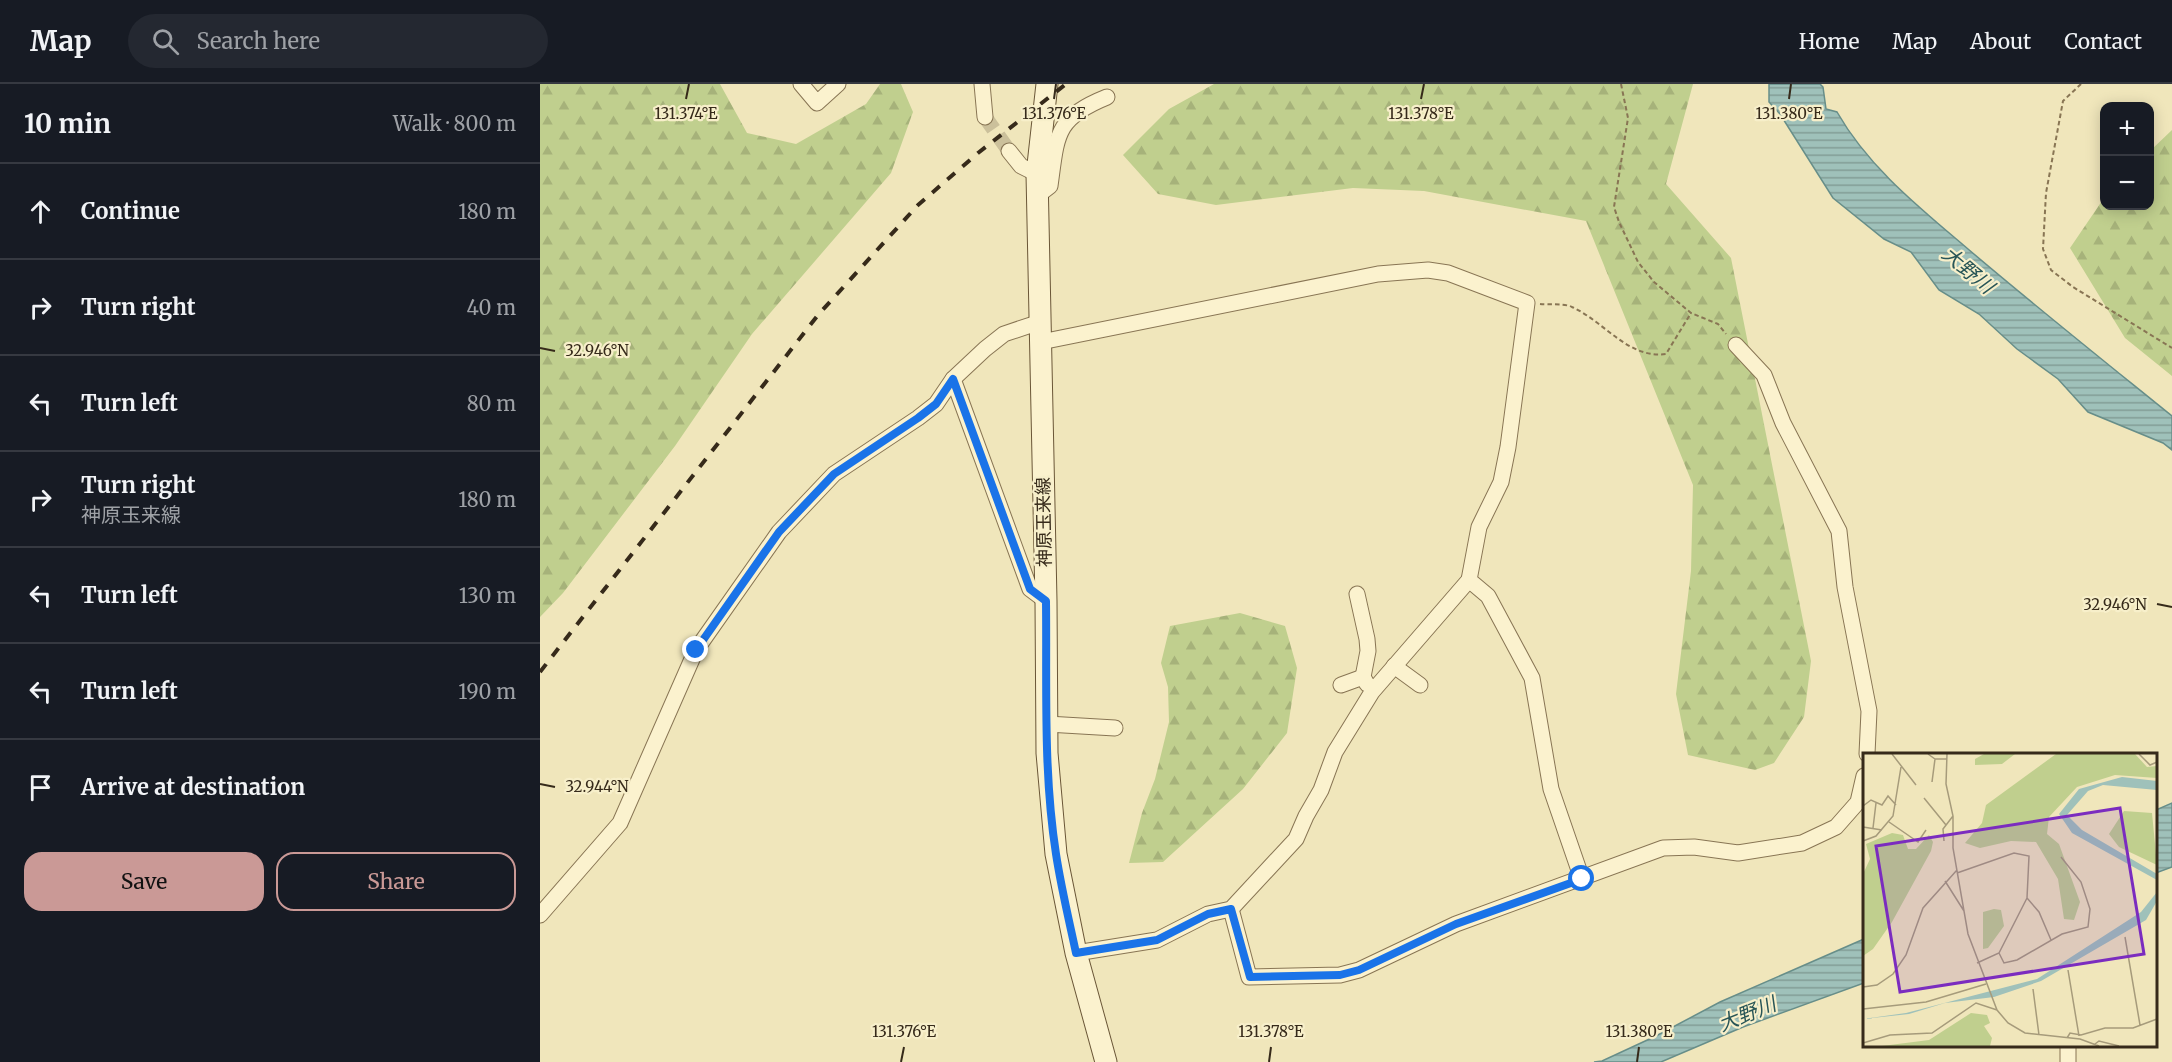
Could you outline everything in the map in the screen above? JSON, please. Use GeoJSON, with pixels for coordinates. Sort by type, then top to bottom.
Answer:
{"type":"FeatureCollection","features":[{"type":"Feature","properties":{"kind":"main road","name":"神原玉来線"},"geometry":{"type":"LineString","coordinates":[[1047,84],[1037,174],[1047,753],[1056,854],[1076,953],[1106,1062]]}},
{"type":"Feature","properties":{"kind":"street"},"geometry":{"type":"LineString","coordinates":[[801,84],[817,103],[838,84]]}},
{"type":"Feature","properties":{"kind":"street"},"geometry":{"type":"LineString","coordinates":[[982,84],[985,117]]}},
{"type":"Feature","properties":{"kind":"street"},"geometry":{"type":"LineString","coordinates":[[1037,196],[1050,186],[1054,148],[1061,129],[1072,115],[1089,104],[1107,97]]}},
{"type":"Feature","properties":{"kind":"street"},"geometry":{"type":"LineString","coordinates":[[1009,151],[1021,166],[1037,174]]}},
{"type":"Feature","properties":{"kind":"street"},"geometry":{"type":"LineString","coordinates":[[540,915],[620,823],[696,650],[779,532],[834,474],[936,404],[953,379],[1004,334],[1041,332],[1378,274],[1428,270],[1448,273],[1527,303],[1508,447],[1501,482],[1479,527],[1469,580],[1372,692],[1335,752],[1321,790],[1296,839],[1231,909],[1208,914],[1157,940],[1076,953]]}},
{"type":"Feature","properties":{"kind":"street"},"geometry":{"type":"LineString","coordinates":[[1736,345],[1764,375],[1783,423],[1839,531],[1845,587],[1869,711],[1867,753]]}},
{"type":"Feature","properties":{"kind":"street"},"geometry":{"type":"LineString","coordinates":[[953,379],[1030,589],[1046,601]]}},
{"type":"Feature","properties":{"kind":"street"},"geometry":{"type":"LineString","coordinates":[[1469,580],[1488,596],[1532,678],[1551,789],[1582,879]]}},
{"type":"Feature","properties":{"kind":"street"},"geometry":{"type":"LineString","coordinates":[[1357,594],[1368,639],[1363,677],[1372,692]]}},
{"type":"Feature","properties":{"kind":"street"},"geometry":{"type":"LineString","coordinates":[[1394,666],[1420,685]]}},
{"type":"Feature","properties":{"kind":"street"},"geometry":{"type":"LineString","coordinates":[[1341,685],[1363,677]]}},
{"type":"Feature","properties":{"kind":"street"},"geometry":{"type":"LineString","coordinates":[[1047,724],[1115,729]]}},
{"type":"Feature","properties":{"kind":"street"},"geometry":{"type":"LineString","coordinates":[[1231,909],[1250,977],[1340,975],[1359,970],[1456,924],[1663,848],[1694,847],[1738,853],[1802,843],[1836,827],[1858,802],[1863,780]]}},
{"type":"Feature","properties":{"kind":"path"},"geometry":{"type":"LineString","coordinates":[[1621,84],[1628,118],[1614,207],[1638,262],[1654,282],[1691,313],[1718,324],[1736,345]]}},
{"type":"Feature","properties":{"kind":"path"},"geometry":{"type":"LineString","coordinates":[[2081,84],[2064,101],[2046,193],[2043,249],[2051,270],[2073,288],[2172,348]]}},
{"type":"Feature","properties":{"kind":"path"},"geometry":{"type":"LineString","coordinates":[[1527,303],[1571,306],[1634,349],[1654,356],[1666,354],[1691,313]]}},
{"type":"Feature","properties":{"kind":"green space"},"geometry":{"type":"Polygon","coordinates":[[[540,84],[720,84],[747,133],[796,144],[866,104],[880,84],[901,84],[913,112],[891,173],[752,334],[675,446],[563,593],[540,617],[540,84]]]}},
{"type":"Feature","properties":{"kind":"green space"},"geometry":{"type":"Polygon","coordinates":[[[1214,84],[1693,84],[1666,184],[1731,258],[1811,661],[1804,717],[1774,763],[1755,770],[1688,755],[1676,694],[1691,571],[1693,485],[1586,221],[1424,191],[1353,188],[1216,205],[1158,194],[1123,155],[1169,109],[1214,84]]]}},
{"type":"Feature","properties":{"kind":"green space"},"geometry":{"type":"Polygon","coordinates":[[[2172,130],[2172,376],[2125,338],[2070,248],[2100,204],[2100,210],[2154,210],[2154,147],[2172,130]]]}},
{"type":"Feature","properties":{"kind":"green space"},"geometry":{"type":"Polygon","coordinates":[[[1240,613],[1285,626],[1297,668],[1287,733],[1243,789],[1163,862],[1129,863],[1142,813],[1155,779],[1169,722],[1168,687],[1161,663],[1170,626],[1240,613]]]}},
{"type":"Feature","properties":{"kind":"water","name":"大野川"},"geometry":{"type":"Polygon","coordinates":[[[1769,84],[1820,84],[1823,87],[1826,109],[1837,112],[1864,151],[1896,186],[1993,270],[2172,416],[2172,450],[2163,443],[2088,412],[2058,379],[2017,349],[1979,314],[1939,290],[1911,252],[1884,239],[1833,198],[1780,114],[1769,102],[1769,84]]]}},
{"type":"Feature","properties":{"kind":"water"},"geometry":{"type":"Polygon","coordinates":[[[2172,803],[2172,867],[2157,873],[2157,810],[2172,803]]]}},
{"type":"Feature","properties":{"kind":"water","name":"大野川"},"geometry":{"type":"Polygon","coordinates":[[[1863,939],[1863,983],[1743,1027],[1661,1062],[1594,1062],[1602,1061],[1656,1036],[1720,1002],[1863,939]]]}},
{"type":"Feature","properties":{"kind":"tunnel"},"geometry":{"type":"LineString","coordinates":[[985,117],[1009,151]]}},
{"type":"Feature","properties":{"kind":"railway"},"geometry":{"type":"LineString","coordinates":[[540,672],[818,315],[918,205],[978,153],[1066,84]]}},
{"type":"Feature","properties":{"kind":"route"},"geometry":{"type":"LineString","coordinates":[[696,650],[779,532],[834,474],[936,404],[953,379],[1030,589],[1046,601],[1047,753],[1051,802],[1056,854],[1076,953],[1157,940],[1208,914],[1231,909],[1250,977],[1340,975],[1359,970],[1456,924],[1582,879]]}}]}
